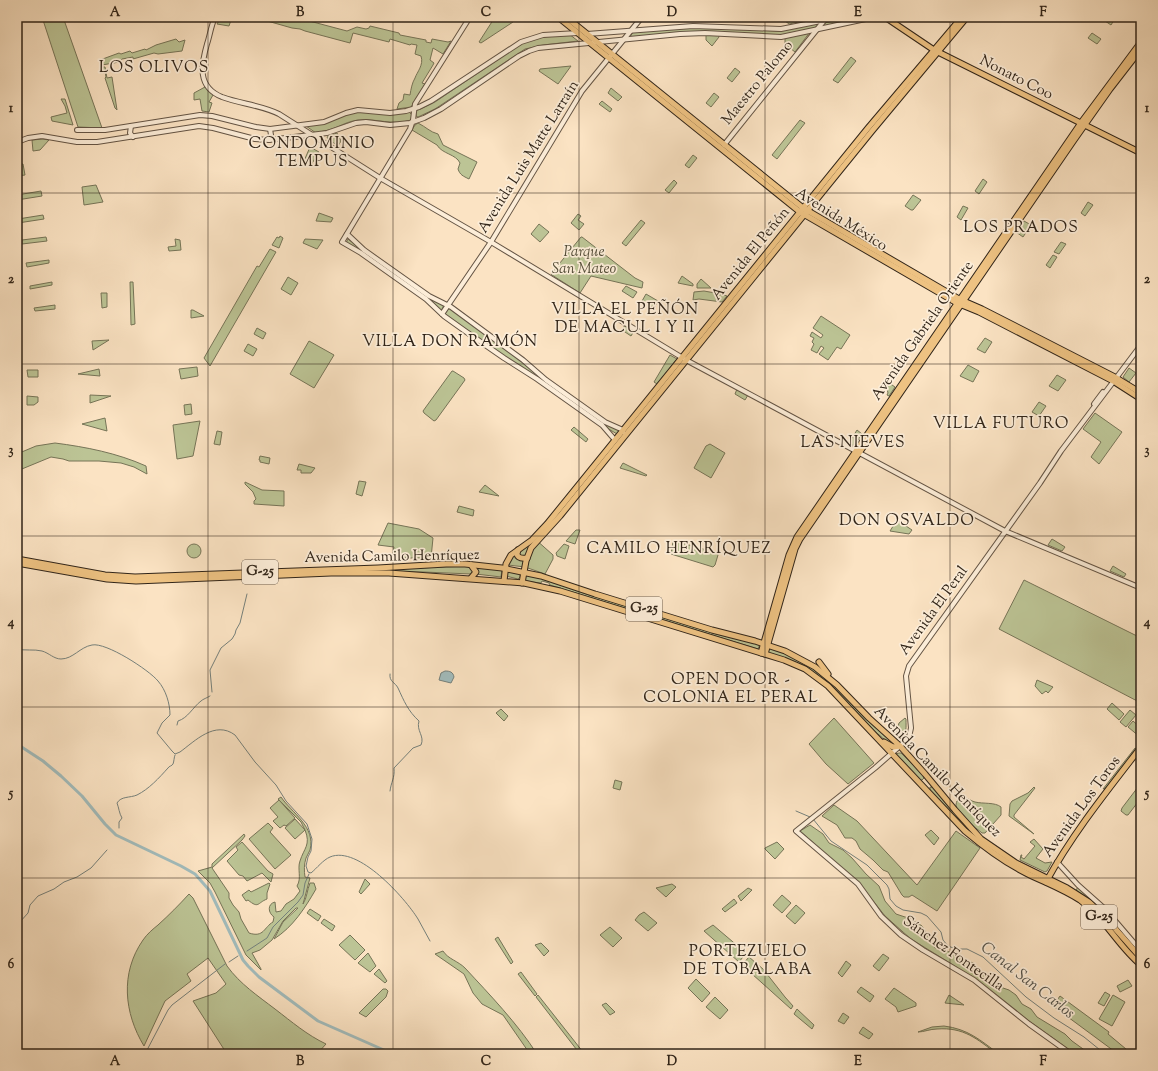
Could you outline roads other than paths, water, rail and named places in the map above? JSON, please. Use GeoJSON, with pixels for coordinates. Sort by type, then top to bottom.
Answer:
{"type":"FeatureCollection","features":[{"type":"Feature","properties":{"kind":"main road","name":"Avenida México"},"geometry":{"type":"LineString","coordinates":[[558,17],[724,145],[804,211]]}},
{"type":"Feature","properties":{"kind":"main road","name":"Avenida México"},"geometry":{"type":"LineString","coordinates":[[566,17],[587,34],[610,56],[804,211],[960,302],[982,309],[1113,381],[1141,399]]}},
{"type":"Feature","properties":{"kind":"main road","name":"Nonato Coo"},"geometry":{"type":"LineString","coordinates":[[885,17],[936,51],[1141,154]]}},
{"type":"Feature","properties":{"kind":"main road","name":"Avenida El Peñón"},"geometry":{"type":"LineString","coordinates":[[936,51],[962,17]]}},
{"type":"Feature","properties":{"kind":"main road","name":"Avenida El Peñón"},"geometry":{"type":"LineString","coordinates":[[504,581],[505,568],[510,557],[532,540],[543,529],[746,283],[868,128],[968,17]]}},
{"type":"Feature","properties":{"kind":"main road","name":"Avenida Gabriela Oriente"},"geometry":{"type":"LineString","coordinates":[[763,653],[794,541],[1141,42]]}},
{"type":"Feature","properties":{"kind":"main road","name":"Avenida Gabriela Oriente"},"geometry":{"type":"LineString","coordinates":[[1082,125],[1141,49]]}},
{"type":"Feature","properties":{"kind":"main road","name":"Avenida El Peñón"},"geometry":{"type":"LineString","coordinates":[[522,583],[526,558],[536,542],[560,516],[619,438],[623,430],[684,359]]}},
{"type":"Feature","properties":{"kind":"main road","name":"Avenida México"},"geometry":{"type":"LineString","coordinates":[[1113,381],[1141,393]]}},
{"type":"Feature","properties":{"kind":"main road"},"geometry":{"type":"LineString","coordinates":[[518,550],[516,554],[518,557],[520,559],[526,558]]}},
{"type":"Feature","properties":{"kind":"main road","name":"Avenida Camilo Henríquez"},"geometry":{"type":"LineString","coordinates":[[17,559],[101,574],[135,577],[446,564],[505,568],[523,571],[707,629],[766,644],[803,660],[833,681],[869,718],[900,746],[936,786],[958,814],[985,842],[1016,863],[1070,894],[1086,905],[1101,919],[1141,965]]}},
{"type":"Feature","properties":{"kind":"main road","name":"Avenida Camilo Henríquez"},"geometry":{"type":"LineString","coordinates":[[17,563],[107,579],[136,581],[389,573],[522,583],[560,591],[763,653],[794,664],[820,679],[833,690],[879,741],[968,834],[995,855],[1022,871],[1073,891],[1089,902],[1105,917],[1127,944],[1141,958]]}},
{"type":"Feature","properties":{"kind":"main road"},"geometry":{"type":"LineString","coordinates":[[471,565],[476,572],[471,578]]}},
{"type":"Feature","properties":{"kind":"main road"},"geometry":{"type":"LineString","coordinates":[[819,662],[833,681]]}},
{"type":"Feature","properties":{"kind":"main road"},"geometry":{"type":"LineString","coordinates":[[879,741],[892,747],[900,746]]}},
{"type":"Feature","properties":{"kind":"main road","name":"Avenida Los Toros"},"geometry":{"type":"LineString","coordinates":[[1046,881],[1088,816],[1141,747]]}},
{"type":"Feature","properties":{"kind":"main road"},"geometry":{"type":"LineString","coordinates":[[917,781],[923,780],[925,774]]}},
{"type":"Feature","properties":{"kind":"main road"},"geometry":{"type":"LineString","coordinates":[[927,792],[929,786],[936,786]]}},
{"type":"Feature","properties":{"kind":"main road"},"geometry":{"type":"LineString","coordinates":[[1022,871],[1025,878]]}},
{"type":"Feature","properties":{"kind":"main road"},"geometry":{"type":"LineString","coordinates":[[1127,944],[1129,937]]}},
{"type":"Feature","properties":{"kind":"street"},"geometry":{"type":"LineString","coordinates":[[215,17],[202,64],[203,76],[213,92],[268,109],[298,125],[380,178],[490,242],[684,359],[857,452],[1005,530],[1141,588]]}},
{"type":"Feature","properties":{"kind":"street"},"geometry":{"type":"LineString","coordinates":[[470,17],[416,102],[412,122],[342,242],[361,253],[426,299],[442,314],[489,348],[553,390],[602,425],[608,432],[619,438]]}},
{"type":"Feature","properties":{"kind":"street","name":"Avenida Luis Matte Larraín"},"geometry":{"type":"LineString","coordinates":[[442,314],[490,242],[582,91],[642,17]]}},
{"type":"Feature","properties":{"kind":"street"},"geometry":{"type":"LineString","coordinates":[[77,130],[105,130],[189,116],[204,115],[259,128],[270,129],[324,122],[358,110],[390,113],[414,109],[435,99],[521,42],[543,35],[577,32],[587,34],[693,26],[781,30],[825,19],[841,17]]}},
{"type":"Feature","properties":{"kind":"street"},"geometry":{"type":"LineString","coordinates":[[17,142],[31,137],[47,136],[72,141],[101,142],[203,126],[255,139],[269,140],[328,133],[356,123],[366,122],[390,125],[412,122],[441,109],[529,51],[546,47],[625,38],[694,33],[781,37],[874,17]]}},
{"type":"Feature","properties":{"kind":"street","name":"Maestro Palomo"},"geometry":{"type":"LineString","coordinates":[[724,145],[825,19]]}},
{"type":"Feature","properties":{"kind":"street"},"geometry":{"type":"LineString","coordinates":[[616,39],[619,45]]}},
{"type":"Feature","properties":{"kind":"street"},"geometry":{"type":"LineString","coordinates":[[282,127],[286,124],[285,118]]}},
{"type":"Feature","properties":{"kind":"street"},"geometry":{"type":"LineString","coordinates":[[131,126],[130,133],[133,137]]}},
{"type":"Feature","properties":{"kind":"street"},"geometry":{"type":"LineString","coordinates":[[269,140],[271,135],[270,129]]}},
{"type":"Feature","properties":{"kind":"street"},"geometry":{"type":"LineString","coordinates":[[325,142],[328,133]]}},
{"type":"Feature","properties":{"kind":"street"},"geometry":{"type":"LineString","coordinates":[[347,234],[364,250],[523,360],[543,378],[599,417],[623,430]]}},
{"type":"Feature","properties":{"kind":"street","name":"Avenida El Peral"},"geometry":{"type":"LineString","coordinates":[[796,831],[892,754],[909,737],[911,730],[906,678],[907,669],[969,584],[1061,451],[1141,345]]}},
{"type":"Feature","properties":{"kind":"street","name":"Sánchez Fontecilla"},"geometry":{"type":"LineString","coordinates":[[796,831],[858,884],[881,916],[901,935],[923,950],[974,980],[1029,1024],[1071,1054]]}},
{"type":"Feature","properties":{"kind":"street"},"geometry":{"type":"LineString","coordinates":[[1057,862],[1078,885],[1105,908],[1141,951]]}},
{"type":"Feature","properties":{"kind":"water"},"geometry":{"type":"Polygon","coordinates":[[[445,671],[453,674],[454,677],[451,683],[439,680],[441,673],[445,671]]]}},
{"type":"Feature","properties":{"kind":"waterway"},"geometry":{"type":"LineString","coordinates":[[212,692],[210,670],[221,648],[232,639],[235,634],[240,623],[247,594]]}},
{"type":"Feature","properties":{"kind":"waterway"},"geometry":{"type":"LineString","coordinates":[[17,649],[42,651],[61,659],[69,657],[88,646],[98,645],[117,652],[146,670],[158,681],[167,697],[170,715],[162,723],[157,733],[175,754],[199,738],[213,731],[228,731],[235,735],[255,762],[276,785],[286,801],[307,824],[312,839],[311,851],[306,866],[308,872],[311,873],[327,858],[341,855],[354,859],[367,866],[380,876],[403,899],[418,919],[430,941]]}},
{"type":"Feature","properties":{"kind":"waterway"},"geometry":{"type":"LineString","coordinates":[[390,674],[390,679],[397,686],[407,706],[419,721],[418,725],[422,742],[421,745],[413,748],[394,768],[390,791]]}},
{"type":"Feature","properties":{"kind":"waterway"},"geometry":{"type":"LineString","coordinates":[[177,725],[178,721],[182,720],[188,715],[198,703],[210,696]]}},
{"type":"Feature","properties":{"kind":"waterway"},"geometry":{"type":"LineString","coordinates":[[17,744],[43,761],[61,776],[82,796],[116,835],[195,874],[210,891],[243,960],[259,977],[318,1021],[393,1054]]}},
{"type":"Feature","properties":{"kind":"waterway"},"geometry":{"type":"LineString","coordinates":[[119,828],[119,822],[122,818],[117,803],[123,798],[141,793],[150,786],[168,767],[173,765],[175,755]]}},
{"type":"Feature","properties":{"kind":"waterway","name":"Canal San Carlos"},"geometry":{"type":"LineString","coordinates":[[796,811],[810,817]]}},
{"type":"Feature","properties":{"kind":"waterway","name":"Canal San Carlos"},"geometry":{"type":"LineString","coordinates":[[813,819],[831,841],[867,865],[887,885],[890,899],[896,906],[903,910],[921,913],[927,916],[941,932],[943,940],[948,946],[956,949],[967,949],[983,957],[1026,997],[1054,1018],[1084,1037],[1105,1054]]}},
{"type":"Feature","properties":{"kind":"waterway"},"geometry":{"type":"LineString","coordinates":[[17,928],[19,923],[28,913],[30,905],[38,896],[77,877],[91,868],[107,850]]}},
{"type":"Feature","properties":{"kind":"waterway"},"geometry":{"type":"LineString","coordinates":[[247,951],[267,938],[273,927],[298,902],[303,895],[305,883],[309,874]]}},
{"type":"Feature","properties":{"kind":"waterway"},"geometry":{"type":"LineString","coordinates":[[229,962],[238,956]]}},
{"type":"Feature","properties":{"kind":"waterway"},"geometry":{"type":"LineString","coordinates":[[146,1052],[172,1005],[225,964]]}},
{"type":"Feature","properties":{"kind":"district","name":"LOS OLIVOS"},"geometry":{"type":"Point","coordinates":[154,68]}},
{"type":"Feature","properties":{"kind":"district","name":"CONDOMINIO TEMPUS"},"geometry":{"type":"Point","coordinates":[312,153]}},
{"type":"Feature","properties":{"kind":"district","name":"LOS PRADOS"},"geometry":{"type":"Point","coordinates":[1021,228]}},
{"type":"Feature","properties":{"kind":"district","name":"VILLA EL PEÑÓN DE MACUL I Y II"},"geometry":{"type":"Point","coordinates":[625,319]}},
{"type":"Feature","properties":{"kind":"district","name":"VILLA DON RAMÓN"},"geometry":{"type":"Point","coordinates":[450,342]}},
{"type":"Feature","properties":{"kind":"district","name":"VILLA FUTURO"},"geometry":{"type":"Point","coordinates":[1001,424]}},
{"type":"Feature","properties":{"kind":"district","name":"LAS NIEVES"},"geometry":{"type":"Point","coordinates":[853,443]}},
{"type":"Feature","properties":{"kind":"district","name":"DON OSVALDO"},"geometry":{"type":"Point","coordinates":[907,521]}},
{"type":"Feature","properties":{"kind":"district","name":"CAMILO HENRÍQUEZ"},"geometry":{"type":"Point","coordinates":[679,549]}},
{"type":"Feature","properties":{"kind":"district","name":"OPEN DOOR - COLONIA EL PERAL"},"geometry":{"type":"Point","coordinates":[731,689]}},
{"type":"Feature","properties":{"kind":"district","name":"PORTEZUELO DE TOBALABA"},"geometry":{"type":"Point","coordinates":[748,961]}},
{"type":"Feature","properties":{"kind":"park label","name":"Parque San Mateo"},"geometry":{"type":"Point","coordinates":[584,260]}}]}
